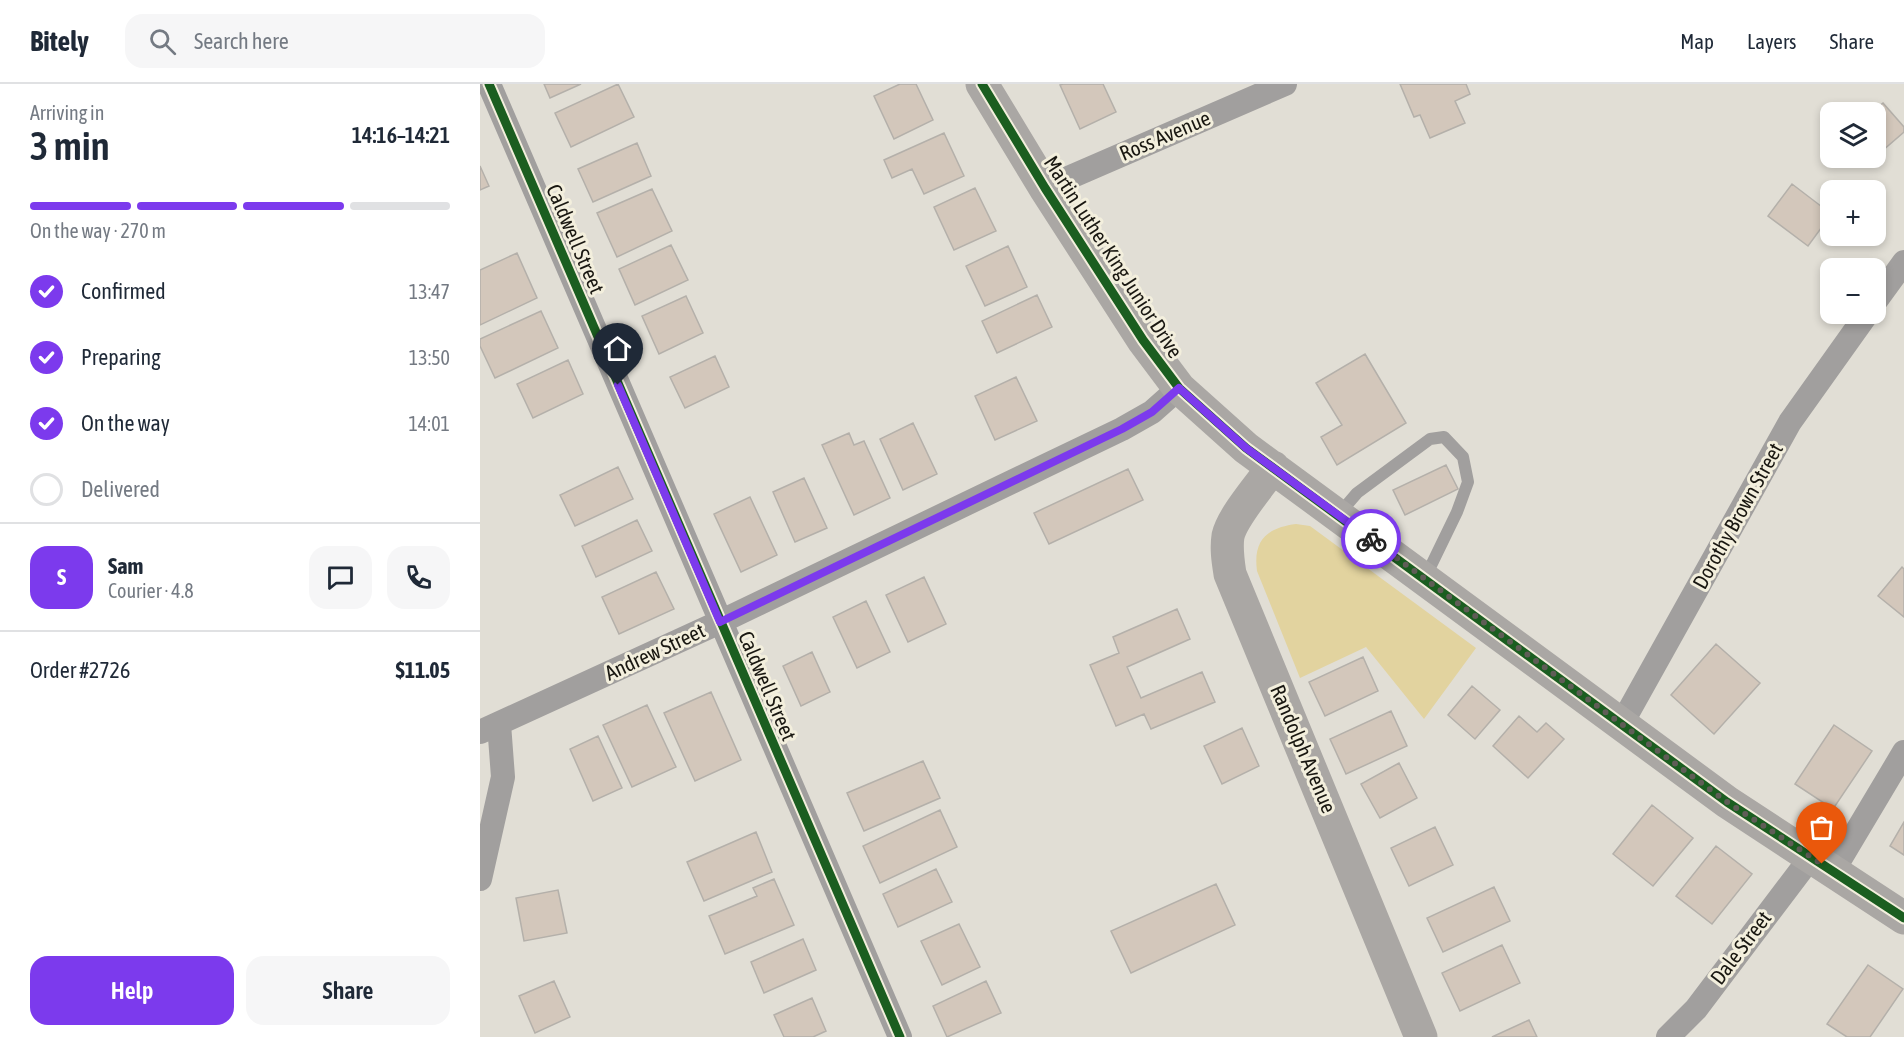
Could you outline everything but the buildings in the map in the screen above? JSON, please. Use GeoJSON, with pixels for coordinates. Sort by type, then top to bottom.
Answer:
{"type":"FeatureCollection","features":[{"type":"Feature","properties":{"kind":"main road","name":"Martin Luther King Junior Drive"},"geometry":{"type":"LineString","coordinates":[[982,84],[1136,331],[1179,388],[1237,441],[1727,802],[1904,918]]}},
{"type":"Feature","properties":{"kind":"main road","name":"Randolph Avenue"},"geometry":{"type":"LineString","coordinates":[[1273,467],[1228,533],[1227,553],[1230,574],[1421,1037]]}},
{"type":"Feature","properties":{"kind":"street","name":"Ross Avenue"},"geometry":{"type":"LineString","coordinates":[[1045,188],[1285,84]]}},
{"type":"Feature","properties":{"kind":"street","name":"Caldwell Street"},"geometry":{"type":"LineString","coordinates":[[489,100],[720,622],[900,1037]]}},
{"type":"Feature","properties":{"kind":"street"},"geometry":{"type":"LineString","coordinates":[[1886,287],[1904,262]]}},
{"type":"Feature","properties":{"kind":"street","name":"Dorothy Brown Street"},"geometry":{"type":"LineString","coordinates":[[1621,725],[1790,422],[1860,324]]}},
{"type":"Feature","properties":{"kind":"street","name":"Andrew Street"},"geometry":{"type":"LineString","coordinates":[[489,728],[720,622],[1122,429],[1152,412],[1179,388]]}},
{"type":"Feature","properties":{"kind":"street"},"geometry":{"type":"LineString","coordinates":[[480,879],[503,777],[489,728]]}},
{"type":"Feature","properties":{"kind":"street","name":"Dale Street"},"geometry":{"type":"LineString","coordinates":[[1668,1037],[1696,1009],[1822,864],[1904,752]]}},
{"type":"Feature","properties":{"kind":"lane"},"geometry":{"type":"LineString","coordinates":[[1338,514],[1357,492],[1430,439],[1444,436],[1463,457],[1468,482],[1457,512],[1425,579]]}},
{"type":"Feature","properties":{"kind":"shaded area"},"geometry":{"type":"Polygon","coordinates":[[[1296,524],[1310,526],[1476,648],[1424,719],[1366,647],[1300,678],[1257,571],[1256,561],[1260,544],[1269,533],[1296,524]]]}},
{"type":"Feature","properties":{"kind":"cycle path"},"geometry":{"type":"LineString","coordinates":[[489,84],[900,1037]]}},
{"type":"Feature","properties":{"kind":"cycle path"},"geometry":{"type":"LineString","coordinates":[[982,84],[1045,188],[1143,340],[1179,388],[1246,448],[1727,802],[1904,918]]}},
{"type":"Feature","properties":{"kind":"way so far"},"geometry":{"type":"LineString","coordinates":[[1371,539],[1727,802],[1822,864]]}},
{"type":"Feature","properties":{"kind":"route"},"geometry":{"type":"LineString","coordinates":[[618,385],[720,622],[1122,429],[1152,412],[1179,388],[1246,448],[1371,539]]}}]}
